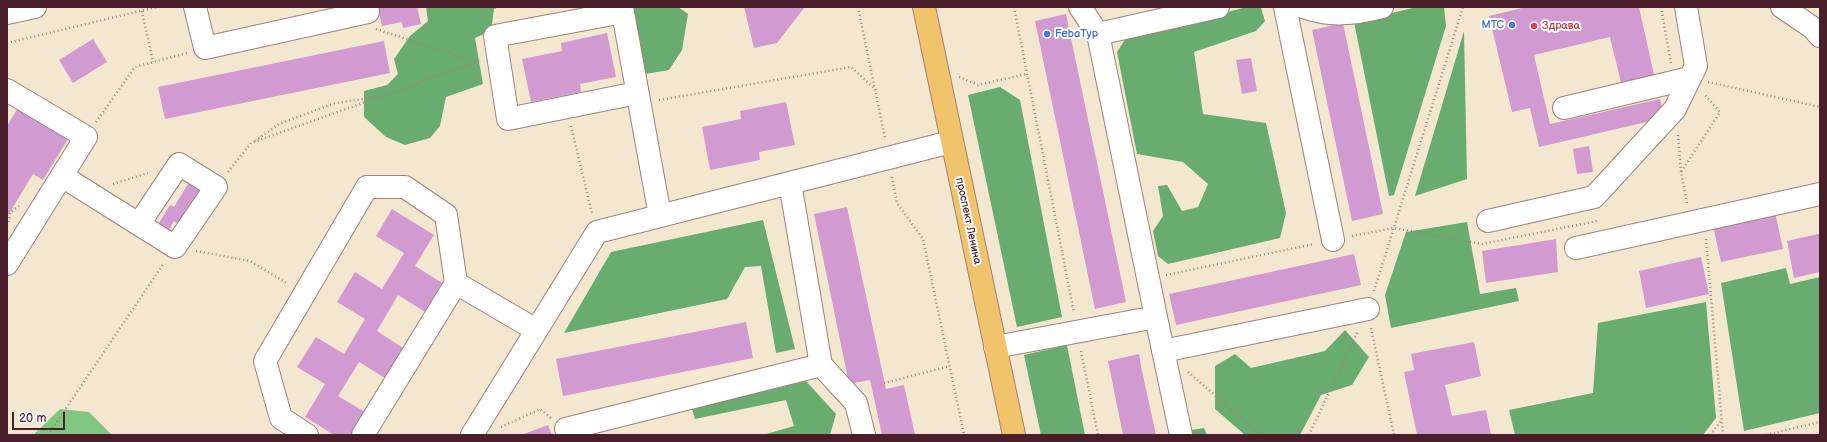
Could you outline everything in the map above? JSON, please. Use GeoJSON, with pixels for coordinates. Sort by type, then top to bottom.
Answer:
{"type":"FeatureCollection","features":[{"type":"Feature","properties":{"kind":"main road","name":"проспект Ленина"},"geometry":{"type":"LineString","coordinates":[[924,7],[951,142],[1014,435]]}},
{"type":"Feature","properties":{"kind":"street"},"geometry":{"type":"LineString","coordinates":[[7,13],[35,7]]}},
{"type":"Feature","properties":{"kind":"street"},"geometry":{"type":"LineString","coordinates":[[195,7],[205,48],[368,12],[371,15]]}},
{"type":"Feature","properties":{"kind":"street"},"geometry":{"type":"LineString","coordinates":[[1080,7],[1098,34],[1181,435]]}},
{"type":"Feature","properties":{"kind":"street"},"geometry":{"type":"LineString","coordinates":[[1098,34],[1218,7]]}},
{"type":"Feature","properties":{"kind":"street"},"geometry":{"type":"LineString","coordinates":[[1285,7],[1333,240]]}},
{"type":"Feature","properties":{"kind":"street"},"geometry":{"type":"LineString","coordinates":[[1303,7],[1320,13],[1339,14],[1382,7]]}},
{"type":"Feature","properties":{"kind":"street"},"geometry":{"type":"LineString","coordinates":[[1488,221],[1594,197],[1675,109],[1682,80],[1696,66],[1686,7]]}},
{"type":"Feature","properties":{"kind":"street"},"geometry":{"type":"LineString","coordinates":[[1782,7],[1818,30]]}},
{"type":"Feature","properties":{"kind":"street"},"geometry":{"type":"LineString","coordinates":[[638,98],[566,107],[508,119],[495,36],[622,10],[660,216]]}},
{"type":"Feature","properties":{"kind":"street"},"geometry":{"type":"LineString","coordinates":[[1564,108],[1682,80]]}},
{"type":"Feature","properties":{"kind":"street"},"geometry":{"type":"LineString","coordinates":[[7,90],[86,137],[7,264]]}},
{"type":"Feature","properties":{"kind":"street"},"geometry":{"type":"LineString","coordinates":[[472,435],[597,232],[951,142]]}},
{"type":"Feature","properties":{"kind":"street"},"geometry":{"type":"LineString","coordinates":[[62,176],[175,247],[216,187],[179,164],[139,224]]}},
{"type":"Feature","properties":{"kind":"street"},"geometry":{"type":"LineString","coordinates":[[790,183],[821,365],[856,403],[864,435]]}},
{"type":"Feature","properties":{"kind":"street"},"geometry":{"type":"LineString","coordinates":[[307,435],[281,418],[265,361],[367,187],[404,187],[446,215],[456,283],[363,435]]}},
{"type":"Feature","properties":{"kind":"street"},"geometry":{"type":"LineString","coordinates":[[1576,248],[1820,194]]}},
{"type":"Feature","properties":{"kind":"street"},"geometry":{"type":"LineString","coordinates":[[456,283],[536,330]]}},
{"type":"Feature","properties":{"kind":"street"},"geometry":{"type":"LineString","coordinates":[[1163,350],[1368,310]]}},
{"type":"Feature","properties":{"kind":"street"},"geometry":{"type":"LineString","coordinates":[[995,348],[1156,317]]}},
{"type":"Feature","properties":{"kind":"street"},"geometry":{"type":"LineString","coordinates":[[567,432],[821,365]]}},
{"type":"Feature","properties":{"kind":"path"},"geometry":{"type":"LineString","coordinates":[[7,43],[157,7]]}},
{"type":"Feature","properties":{"kind":"path"},"geometry":{"type":"LineString","coordinates":[[858,7],[876,90],[897,203],[923,239],[964,435]]}},
{"type":"Feature","properties":{"kind":"path"},"geometry":{"type":"LineString","coordinates":[[1014,7],[1098,435]]}},
{"type":"Feature","properties":{"kind":"path"},"geometry":{"type":"LineString","coordinates":[[1308,435],[1368,310],[1463,7]]}},
{"type":"Feature","properties":{"kind":"path"},"geometry":{"type":"LineString","coordinates":[[1661,7],[1682,80],[1720,112],[1681,172]]}},
{"type":"Feature","properties":{"kind":"path"},"geometry":{"type":"LineString","coordinates":[[142,11],[153,62]]}},
{"type":"Feature","properties":{"kind":"path"},"geometry":{"type":"LineString","coordinates":[[371,15],[376,30],[477,62]]}},
{"type":"Feature","properties":{"kind":"path"},"geometry":{"type":"LineString","coordinates":[[86,137],[136,67],[205,48]]}},
{"type":"Feature","properties":{"kind":"path"},"geometry":{"type":"LineString","coordinates":[[251,143],[498,54]]}},
{"type":"Feature","properties":{"kind":"path"},"geometry":{"type":"LineString","coordinates":[[638,98],[851,66],[876,90]]}},
{"type":"Feature","properties":{"kind":"path"},"geometry":{"type":"LineString","coordinates":[[958,76],[978,86],[1027,74]]}},
{"type":"Feature","properties":{"kind":"path"},"geometry":{"type":"LineString","coordinates":[[1682,80],[1820,107]]}},
{"type":"Feature","properties":{"kind":"path"},"geometry":{"type":"LineString","coordinates":[[216,187],[251,143],[279,124],[334,103],[382,96]]}},
{"type":"Feature","properties":{"kind":"path"},"geometry":{"type":"LineString","coordinates":[[566,107],[592,215]]}},
{"type":"Feature","properties":{"kind":"path"},"geometry":{"type":"LineString","coordinates":[[1675,109],[1681,172],[1698,222],[1723,435]]}},
{"type":"Feature","properties":{"kind":"path"},"geometry":{"type":"LineString","coordinates":[[87,191],[149,173]]}},
{"type":"Feature","properties":{"kind":"path"},"geometry":{"type":"LineString","coordinates":[[1148,279],[1394,228],[1482,244],[1590,222]]}},
{"type":"Feature","properties":{"kind":"path"},"geometry":{"type":"LineString","coordinates":[[48,435],[175,247],[250,260],[305,293]]}},
{"type":"Feature","properties":{"kind":"path"},"geometry":{"type":"LineString","coordinates":[[1368,310],[1394,435]]}},
{"type":"Feature","properties":{"kind":"path"},"geometry":{"type":"LineString","coordinates":[[884,383],[950,366]]}},
{"type":"Feature","properties":{"kind":"path"},"geometry":{"type":"LineString","coordinates":[[1186,370],[1261,435]]}},
{"type":"Feature","properties":{"kind":"path"},"geometry":{"type":"LineString","coordinates":[[496,428],[540,409],[567,432]]}},
{"type":"Feature","properties":{"kind":"path"},"geometry":{"type":"LineString","coordinates":[[1710,435],[1722,420]]}},
{"type":"Feature","properties":{"kind":"path"},"geometry":{"type":"LineString","coordinates":[[1766,435],[1820,422]]}},
{"type":"Feature","properties":{"kind":"green space"},"geometry":{"type":"Polygon","coordinates":[[[426,7],[500,7],[494,9],[491,31],[475,38],[483,84],[446,97],[440,126],[430,138],[405,145],[386,137],[364,117],[364,91],[387,85],[398,74],[394,59],[410,36],[428,21],[426,7]]]}},
{"type":"Feature","properties":{"kind":"green space"},"geometry":{"type":"Polygon","coordinates":[[[627,7],[678,7],[688,14],[682,50],[669,70],[645,74],[627,7]]]}},
{"type":"Feature","properties":{"kind":"green space"},"geometry":{"type":"Polygon","coordinates":[[[1247,7],[1261,8],[1265,21],[1256,31],[1194,52],[1203,114],[1266,123],[1286,213],[1280,238],[1168,264],[1158,256],[1153,231],[1163,216],[1158,186],[1167,185],[1182,211],[1198,207],[1208,184],[1183,162],[1137,154],[1117,52],[1126,38],[1247,7]]]}},
{"type":"Feature","properties":{"kind":"green space"},"geometry":{"type":"Polygon","coordinates":[[[1417,7],[1444,7],[1446,26],[1394,195],[1389,196],[1354,22],[1417,7]]]}},
{"type":"Feature","properties":{"kind":"green space"},"geometry":{"type":"Polygon","coordinates":[[[1464,31],[1467,179],[1415,196],[1464,31]]]}},
{"type":"Feature","properties":{"kind":"green space"},"geometry":{"type":"Polygon","coordinates":[[[1000,87],[1020,100],[1062,317],[1017,327],[968,95],[1000,87]]]}},
{"type":"Feature","properties":{"kind":"green space"},"geometry":{"type":"Polygon","coordinates":[[[763,220],[795,349],[776,353],[761,266],[745,267],[727,299],[564,333],[611,252],[763,220]]]}},
{"type":"Feature","properties":{"kind":"green space"},"geometry":{"type":"Polygon","coordinates":[[[1467,222],[1480,294],[1516,288],[1519,301],[1391,328],[1385,295],[1406,232],[1467,222]]]}},
{"type":"Feature","properties":{"kind":"green space"},"geometry":{"type":"Polygon","coordinates":[[[1786,268],[1790,284],[1820,277],[1820,413],[1744,431],[1721,283],[1786,268]]]}},
{"type":"Feature","properties":{"kind":"green space"},"geometry":{"type":"Polygon","coordinates":[[[1706,302],[1716,418],[1703,435],[1515,435],[1509,410],[1593,393],[1598,323],[1706,302]]]}},
{"type":"Feature","properties":{"kind":"green space"},"geometry":{"type":"Polygon","coordinates":[[[1345,330],[1369,357],[1352,385],[1321,395],[1300,435],[1245,435],[1215,409],[1215,366],[1235,354],[1251,368],[1325,351],[1345,330]]]}},
{"type":"Feature","properties":{"kind":"green space"},"geometry":{"type":"Polygon","coordinates":[[[1067,345],[1085,435],[1041,435],[1024,355],[1067,345]]]}},
{"type":"Feature","properties":{"kind":"green space"},"geometry":{"type":"Polygon","coordinates":[[[806,381],[836,414],[830,435],[763,435],[794,426],[786,400],[695,419],[692,409],[806,381]]]}},
{"type":"Feature","properties":{"kind":"green space"},"geometry":{"type":"Polygon","coordinates":[[[60,409],[89,412],[112,435],[33,435],[60,409]]]}},
{"type":"Feature","properties":{"kind":"green space"},"geometry":{"type":"Polygon","coordinates":[[[1204,428],[1207,435],[1192,435],[1191,430],[1204,428]]]}},
{"type":"Feature","properties":{"kind":"building"},"geometry":{"type":"Polygon","coordinates":[[[378,7],[417,7],[421,24],[403,28],[402,22],[382,26],[378,7]]]}},
{"type":"Feature","properties":{"kind":"building"},"geometry":{"type":"Polygon","coordinates":[[[744,7],[804,8],[777,43],[754,48],[744,7]]]}},
{"type":"Feature","properties":{"kind":"building"},"geometry":{"type":"Polygon","coordinates":[[[1526,7],[1639,7],[1655,79],[1622,87],[1610,37],[1534,55],[1550,124],[1660,99],[1664,118],[1539,147],[1530,108],[1512,112],[1489,16],[1526,7]]]}},
{"type":"Feature","properties":{"kind":"building"},"geometry":{"type":"Polygon","coordinates":[[[1066,14],[1126,302],[1095,309],[1035,21],[1066,14]]]}},
{"type":"Feature","properties":{"kind":"building"},"geometry":{"type":"Polygon","coordinates":[[[1343,23],[1383,214],[1352,221],[1312,30],[1343,23]]]}},
{"type":"Feature","properties":{"kind":"building"},"geometry":{"type":"Polygon","coordinates":[[[607,33],[616,77],[580,84],[581,92],[531,102],[522,59],[562,51],[561,43],[607,33]]]}},
{"type":"Feature","properties":{"kind":"building"},"geometry":{"type":"Polygon","coordinates":[[[93,39],[107,62],[73,83],[59,60],[93,39]]]}},
{"type":"Feature","properties":{"kind":"building"},"geometry":{"type":"Polygon","coordinates":[[[384,41],[390,73],[165,119],[158,87],[384,41]]]}},
{"type":"Feature","properties":{"kind":"building"},"geometry":{"type":"Polygon","coordinates":[[[1251,58],[1257,91],[1242,94],[1236,60],[1251,58]]]}},
{"type":"Feature","properties":{"kind":"building"},"geometry":{"type":"Polygon","coordinates":[[[786,102],[795,145],[759,152],[760,160],[710,170],[702,127],[741,119],[740,111],[786,102]]]}},
{"type":"Feature","properties":{"kind":"building"},"geometry":{"type":"Polygon","coordinates":[[[18,108],[68,139],[43,180],[33,174],[7,217],[7,126],[18,108]]]}},
{"type":"Feature","properties":{"kind":"building"},"geometry":{"type":"Polygon","coordinates":[[[1589,146],[1593,172],[1577,174],[1573,149],[1589,146]]]}},
{"type":"Feature","properties":{"kind":"building"},"geometry":{"type":"Polygon","coordinates":[[[191,179],[206,189],[186,228],[174,221],[169,230],[159,223],[170,205],[174,207],[191,179]]]}},
{"type":"Feature","properties":{"kind":"building"},"geometry":{"type":"Polygon","coordinates":[[[847,207],[886,389],[904,385],[915,435],[882,435],[870,380],[849,384],[814,214],[847,207]]]}},
{"type":"Feature","properties":{"kind":"building"},"geometry":{"type":"Polygon","coordinates":[[[392,209],[434,235],[415,266],[442,283],[425,312],[398,295],[377,331],[403,348],[385,378],[359,362],[338,396],[365,412],[351,435],[334,435],[305,417],[325,384],[297,367],[316,337],[344,354],[365,319],[337,302],[355,272],[382,289],[404,253],[376,236],[392,209]]]}},
{"type":"Feature","properties":{"kind":"building"},"geometry":{"type":"Polygon","coordinates":[[[1775,212],[1783,249],[1721,262],[1713,226],[1775,212]]]}},
{"type":"Feature","properties":{"kind":"building"},"geometry":{"type":"Polygon","coordinates":[[[1820,234],[1820,272],[1794,278],[1787,241],[1820,234]]]}},
{"type":"Feature","properties":{"kind":"building"},"geometry":{"type":"Polygon","coordinates":[[[1556,239],[1558,272],[1486,283],[1482,251],[1556,239]]]}},
{"type":"Feature","properties":{"kind":"building"},"geometry":{"type":"Polygon","coordinates":[[[1354,254],[1361,285],[1176,325],[1169,294],[1354,254]]]}},
{"type":"Feature","properties":{"kind":"building"},"geometry":{"type":"Polygon","coordinates":[[[1701,257],[1709,294],[1646,308],[1639,271],[1701,257]]]}},
{"type":"Feature","properties":{"kind":"building"},"geometry":{"type":"Polygon","coordinates":[[[746,322],[753,358],[563,396],[556,359],[746,322]]]}},
{"type":"Feature","properties":{"kind":"building"},"geometry":{"type":"Polygon","coordinates":[[[1474,342],[1481,376],[1445,385],[1452,416],[1486,410],[1491,435],[1417,435],[1404,372],[1414,370],[1411,354],[1474,342]]]}},
{"type":"Feature","properties":{"kind":"building"},"geometry":{"type":"Polygon","coordinates":[[[1139,354],[1156,435],[1123,435],[1108,361],[1139,354]]]}},
{"type":"Feature","properties":{"kind":"building"},"geometry":{"type":"Polygon","coordinates":[[[548,425],[552,435],[521,435],[548,425]]]}},
{"type":"Feature","properties":{"kind":"place","name":"МТС"},"geometry":{"type":"Point","coordinates":[1512,25]}},
{"type":"Feature","properties":{"kind":"place","name":"Здрава"},"geometry":{"type":"Point","coordinates":[1534,26]}},
{"type":"Feature","properties":{"kind":"place","name":"FebaТур"},"geometry":{"type":"Point","coordinates":[1047,34]}}]}
